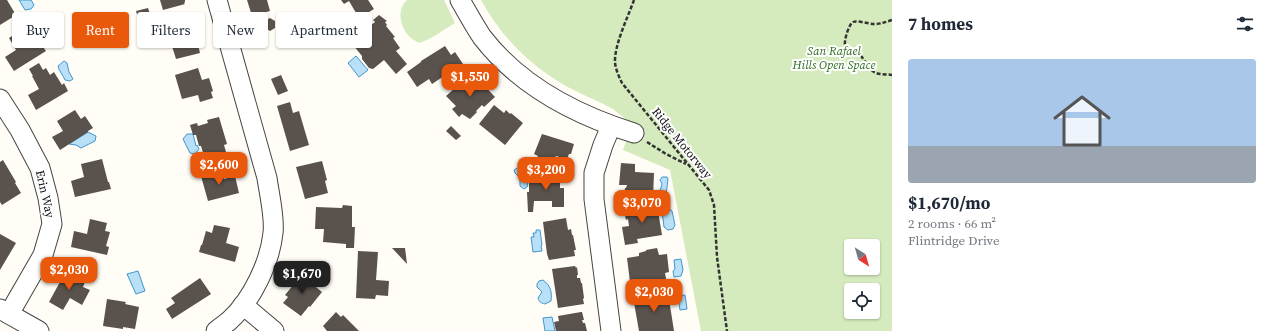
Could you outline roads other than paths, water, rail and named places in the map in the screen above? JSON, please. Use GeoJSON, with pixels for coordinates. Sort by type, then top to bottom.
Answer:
{"type":"FeatureCollection","features":[{"type":"Feature","properties":{"kind":"street"},"geometry":{"type":"LineString","coordinates":[[216,331],[230,320],[243,305],[257,284],[267,258],[273,232],[272,206],[267,178],[217,0]]}},
{"type":"Feature","properties":{"kind":"street"},"geometry":{"type":"LineString","coordinates":[[460,0],[482,36],[497,55],[532,85],[551,97],[581,112],[611,126],[634,133]]}},
{"type":"Feature","properties":{"kind":"street","name":"Erin Way"},"geometry":{"type":"LineString","coordinates":[[0,99],[20,130],[40,168],[48,198],[52,224],[43,255],[4,311]]}},
{"type":"Feature","properties":{"kind":"street"},"geometry":{"type":"LineString","coordinates":[[611,126],[594,173],[594,199],[611,331]]}},
{"type":"Feature","properties":{"kind":"street"},"geometry":{"type":"LineString","coordinates":[[243,305],[274,331]]}},
{"type":"Feature","properties":{"kind":"street"},"geometry":{"type":"LineString","coordinates":[[4,311],[38,331]]}},
{"type":"Feature","properties":{"kind":"water"},"geometry":{"type":"Polygon","coordinates":[[[19,0],[31,0],[34,5],[31,9],[25,10],[19,0]]]}},
{"type":"Feature","properties":{"kind":"water"},"geometry":{"type":"Polygon","coordinates":[[[356,56],[368,70],[359,77],[348,63],[356,56]]]}},
{"type":"Feature","properties":{"kind":"water"},"geometry":{"type":"Polygon","coordinates":[[[64,61],[67,63],[69,72],[73,79],[70,81],[65,80],[58,66],[64,61]]]}},
{"type":"Feature","properties":{"kind":"water"},"geometry":{"type":"Polygon","coordinates":[[[88,132],[96,136],[95,141],[81,148],[76,145],[69,144],[88,132]]]}},
{"type":"Feature","properties":{"kind":"water"},"geometry":{"type":"Polygon","coordinates":[[[187,134],[193,134],[196,146],[197,145],[199,149],[195,154],[190,153],[183,139],[187,134]]]}},
{"type":"Feature","properties":{"kind":"water"},"geometry":{"type":"Polygon","coordinates":[[[519,167],[529,174],[530,177],[527,187],[524,189],[520,186],[520,178],[514,170],[519,167]]]}},
{"type":"Feature","properties":{"kind":"water"},"geometry":{"type":"Polygon","coordinates":[[[662,177],[667,177],[668,179],[666,195],[662,196],[659,194],[662,184],[660,180],[662,177]]]}},
{"type":"Feature","properties":{"kind":"water"},"geometry":{"type":"Polygon","coordinates":[[[669,208],[672,211],[675,225],[673,229],[668,230],[664,227],[662,211],[669,208]]]}},
{"type":"Feature","properties":{"kind":"water"},"geometry":{"type":"Polygon","coordinates":[[[536,230],[540,230],[542,251],[533,252],[531,237],[534,237],[533,233],[536,233],[536,230]]]}},
{"type":"Feature","properties":{"kind":"water"},"geometry":{"type":"Polygon","coordinates":[[[681,259],[683,270],[681,276],[674,277],[674,260],[681,259]]]}},
{"type":"Feature","properties":{"kind":"water"},"geometry":{"type":"Polygon","coordinates":[[[138,271],[145,291],[136,294],[127,274],[138,271]]]}},
{"type":"Feature","properties":{"kind":"water"},"geometry":{"type":"Polygon","coordinates":[[[543,280],[549,287],[551,295],[551,301],[545,304],[540,302],[538,299],[542,292],[537,287],[539,281],[543,280]]]}},
{"type":"Feature","properties":{"kind":"water"},"geometry":{"type":"Polygon","coordinates":[[[685,295],[687,309],[680,310],[678,296],[685,295]]]}},
{"type":"Feature","properties":{"kind":"water"},"geometry":{"type":"Polygon","coordinates":[[[552,317],[555,331],[545,331],[543,318],[552,317]]]}},
{"type":"Feature","properties":{"kind":"park label","name":"San Rafael Hills Open Space"},"geometry":{"type":"Point","coordinates":[834,58]}}]}
